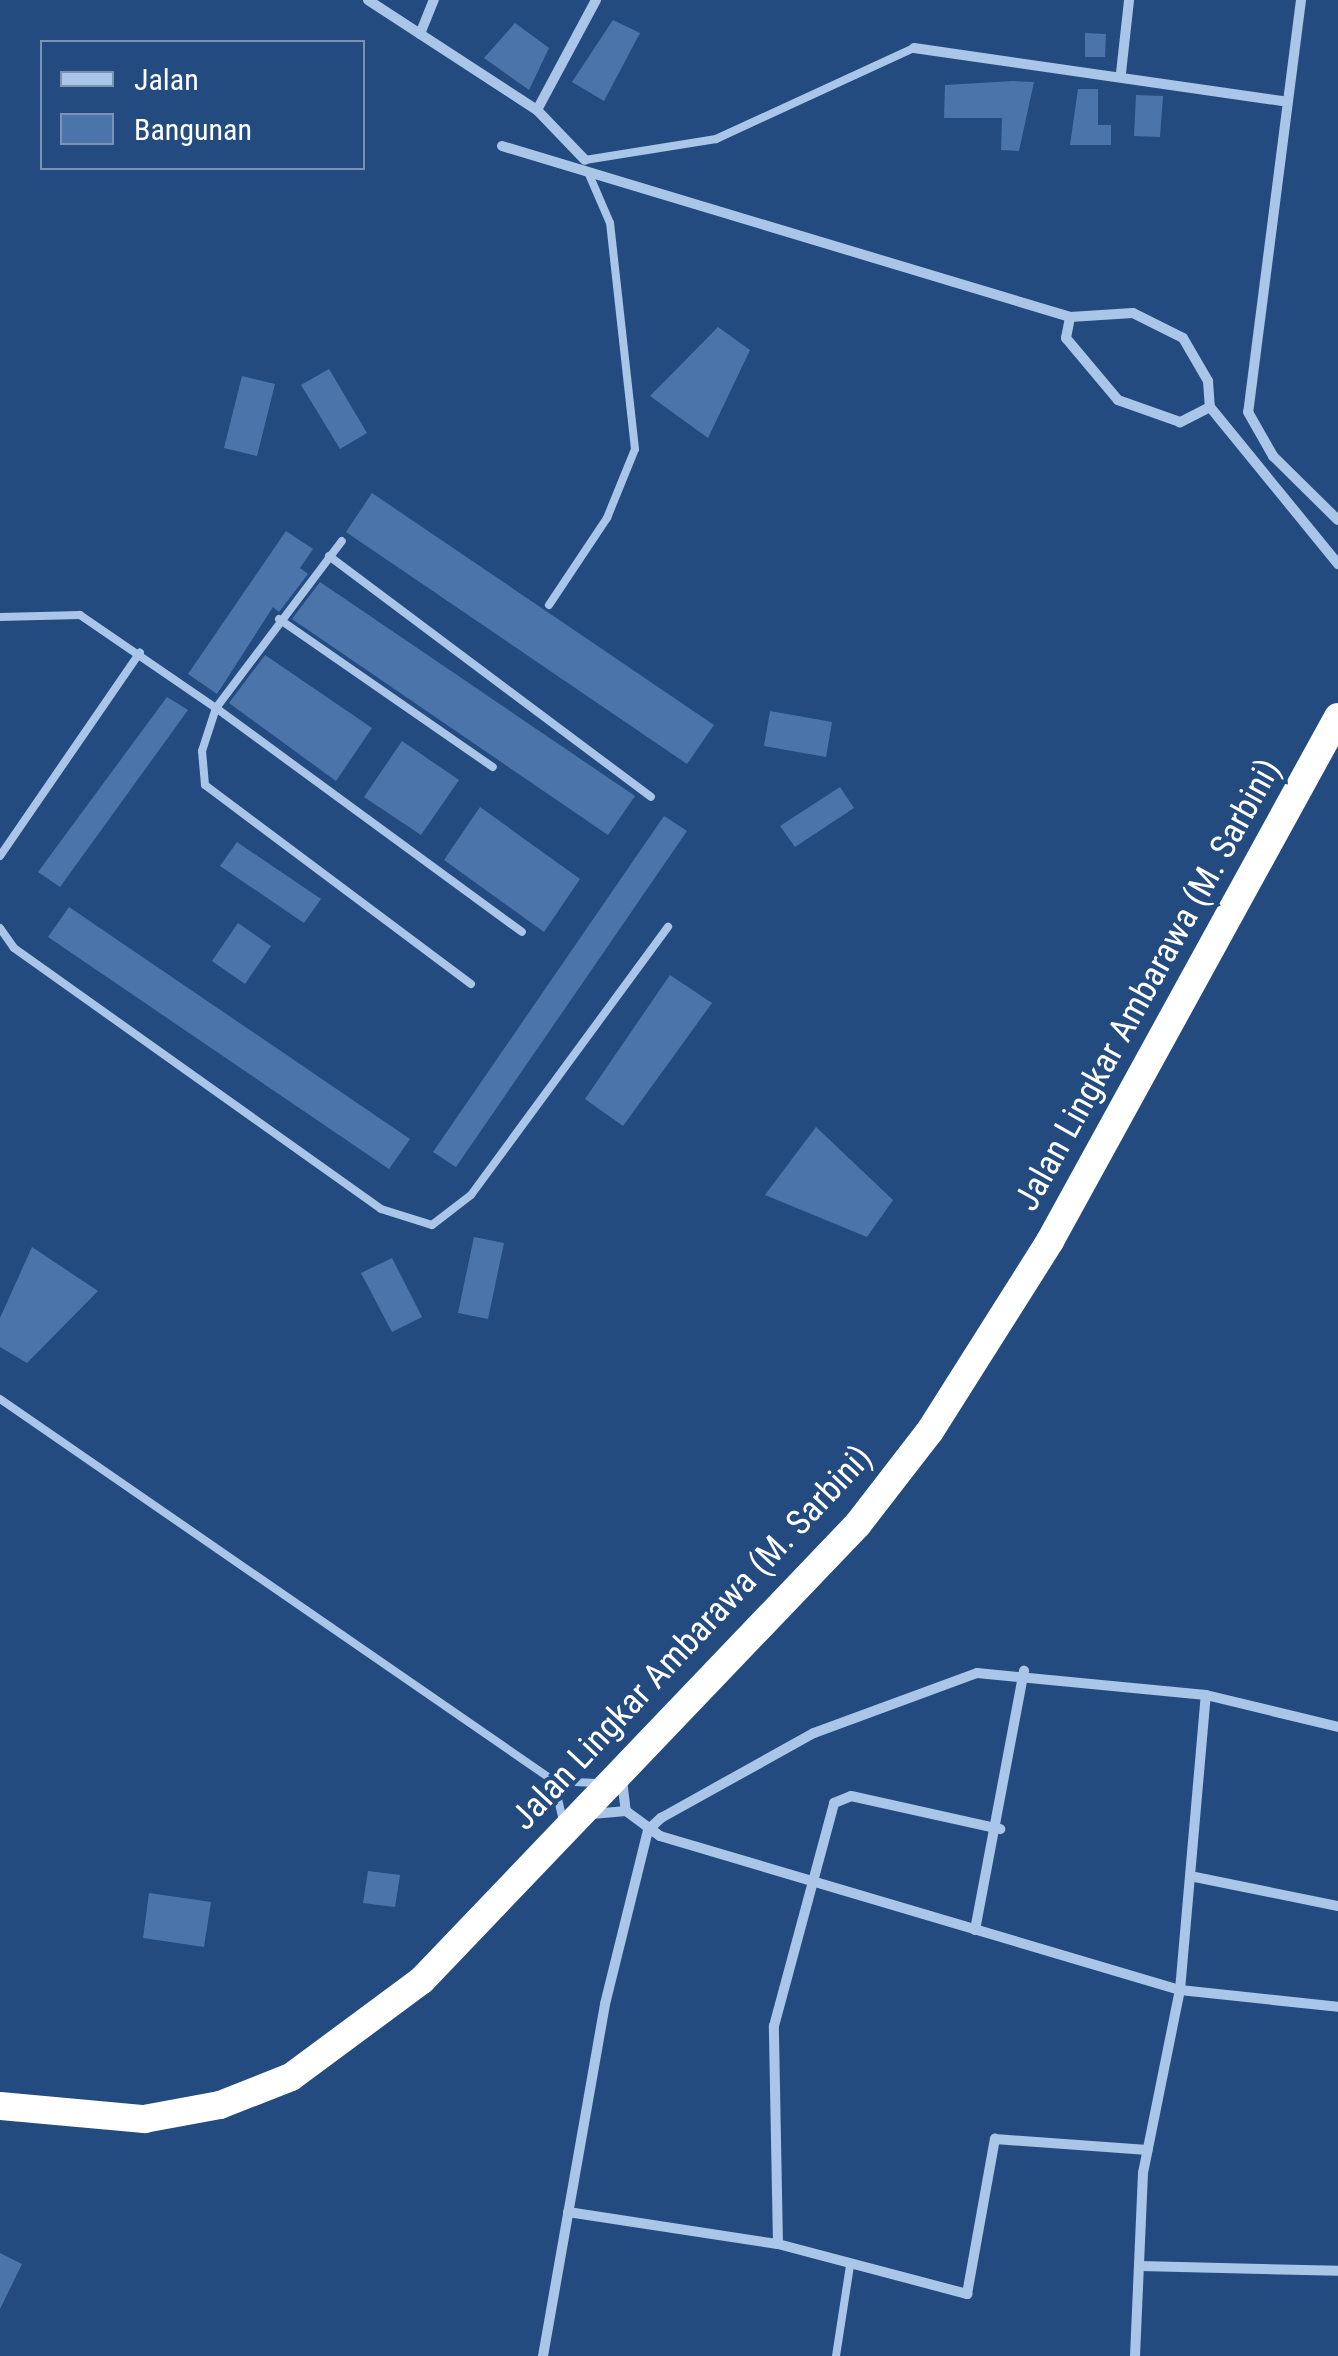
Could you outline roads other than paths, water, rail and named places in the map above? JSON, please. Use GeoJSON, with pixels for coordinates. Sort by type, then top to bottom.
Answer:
{"type":"FeatureCollection","features":[{"type":"Feature","properties":{"kind":"highway","name":"Jalan Lingkar Ambarawa (M. Sarbini)"},"geometry":{"type":"LineString","coordinates":[[0,2106],[144,2119],[291,2077],[422,1980],[858,1524],[930,1431],[1050,1241],[1338,716]]}},
{"type":"Feature","properties":{"kind":"street"},"geometry":{"type":"LineString","coordinates":[[368,0],[537,110],[586,166]]}},
{"type":"Feature","properties":{"kind":"street"},"geometry":{"type":"LineString","coordinates":[[420,34],[434,0]]}},
{"type":"Feature","properties":{"kind":"street"},"geometry":{"type":"LineString","coordinates":[[537,110],[596,0]]}},
{"type":"Feature","properties":{"kind":"street"},"geometry":{"type":"LineString","coordinates":[[1120,73],[1128,0]]}},
{"type":"Feature","properties":{"kind":"street"},"geometry":{"type":"LineString","coordinates":[[1301,0],[1248,412],[1273,456],[1338,520]]}},
{"type":"Feature","properties":{"kind":"street"},"geometry":{"type":"LineString","coordinates":[[914,48],[1120,73],[1287,102]]}},
{"type":"Feature","properties":{"kind":"street"},"geometry":{"type":"LineString","coordinates":[[502,146],[586,166],[1070,317],[1132,312],[1183,338],[1208,382],[1210,407],[1338,564]]}},
{"type":"Feature","properties":{"kind":"street"},"geometry":{"type":"LineString","coordinates":[[1070,317],[1066,338],[1118,400],[1180,422],[1210,407]]}},
{"type":"Feature","properties":{"kind":"street"},"geometry":{"type":"LineString","coordinates":[[975,1930],[1000,1829],[1024,1671]]}},
{"type":"Feature","properties":{"kind":"street"},"geometry":{"type":"LineString","coordinates":[[543,2356],[568,2212],[648,1830],[814,1732],[932,1684],[1024,1671],[1206,1695],[1338,1726]]}},
{"type":"Feature","properties":{"kind":"street"},"geometry":{"type":"LineString","coordinates":[[1135,2356],[1148,2150],[1180,1990],[1195,1878],[1206,1695]]}},
{"type":"Feature","properties":{"kind":"street"},"geometry":{"type":"LineString","coordinates":[[619,1773],[626,1810],[648,1830],[1180,1990],[1338,2007]]}},
{"type":"Feature","properties":{"kind":"street"},"geometry":{"type":"LineString","coordinates":[[778,2244],[774,2026],[810,1877],[840,1797],[1000,1829]]}},
{"type":"Feature","properties":{"kind":"street"},"geometry":{"type":"LineString","coordinates":[[567,1829],[626,1810]]}},
{"type":"Feature","properties":{"kind":"street"},"geometry":{"type":"LineString","coordinates":[[1195,1878],[1338,1906]]}},
{"type":"Feature","properties":{"kind":"street"},"geometry":{"type":"LineString","coordinates":[[568,2212],[778,2244],[967,2294],[995,2138],[1148,2150]]}},
{"type":"Feature","properties":{"kind":"street"},"geometry":{"type":"LineString","coordinates":[[1140,2266],[1338,2271]]}},
{"type":"Feature","properties":{"kind":"lane"},"geometry":{"type":"LineString","coordinates":[[549,605],[607,518],[635,449],[610,222],[586,166],[716,139],[914,48]]}},
{"type":"Feature","properties":{"kind":"lane"},"geometry":{"type":"LineString","coordinates":[[342,542],[279,619],[216,708],[202,751],[205,785],[471,984]]}},
{"type":"Feature","properties":{"kind":"lane"},"geometry":{"type":"LineString","coordinates":[[329,556],[651,797]]}},
{"type":"Feature","properties":{"kind":"lane"},"geometry":{"type":"LineString","coordinates":[[0,617],[80,615],[140,652],[522,932]]}},
{"type":"Feature","properties":{"kind":"lane"},"geometry":{"type":"LineString","coordinates":[[279,619],[492,767]]}},
{"type":"Feature","properties":{"kind":"lane"},"geometry":{"type":"LineString","coordinates":[[0,856],[140,652]]}},
{"type":"Feature","properties":{"kind":"lane"},"geometry":{"type":"LineString","coordinates":[[0,928],[14,948],[381,1209],[432,1226],[472,1195],[668,927]]}},
{"type":"Feature","properties":{"kind":"lane"},"geometry":{"type":"LineString","coordinates":[[0,1400],[554,1780],[619,1773]]}},
{"type":"Feature","properties":{"kind":"lane"},"geometry":{"type":"LineString","coordinates":[[554,1780],[567,1829]]}},
{"type":"Feature","properties":{"kind":"lane"},"geometry":{"type":"LineString","coordinates":[[836,2356],[850,2266]]}}]}
